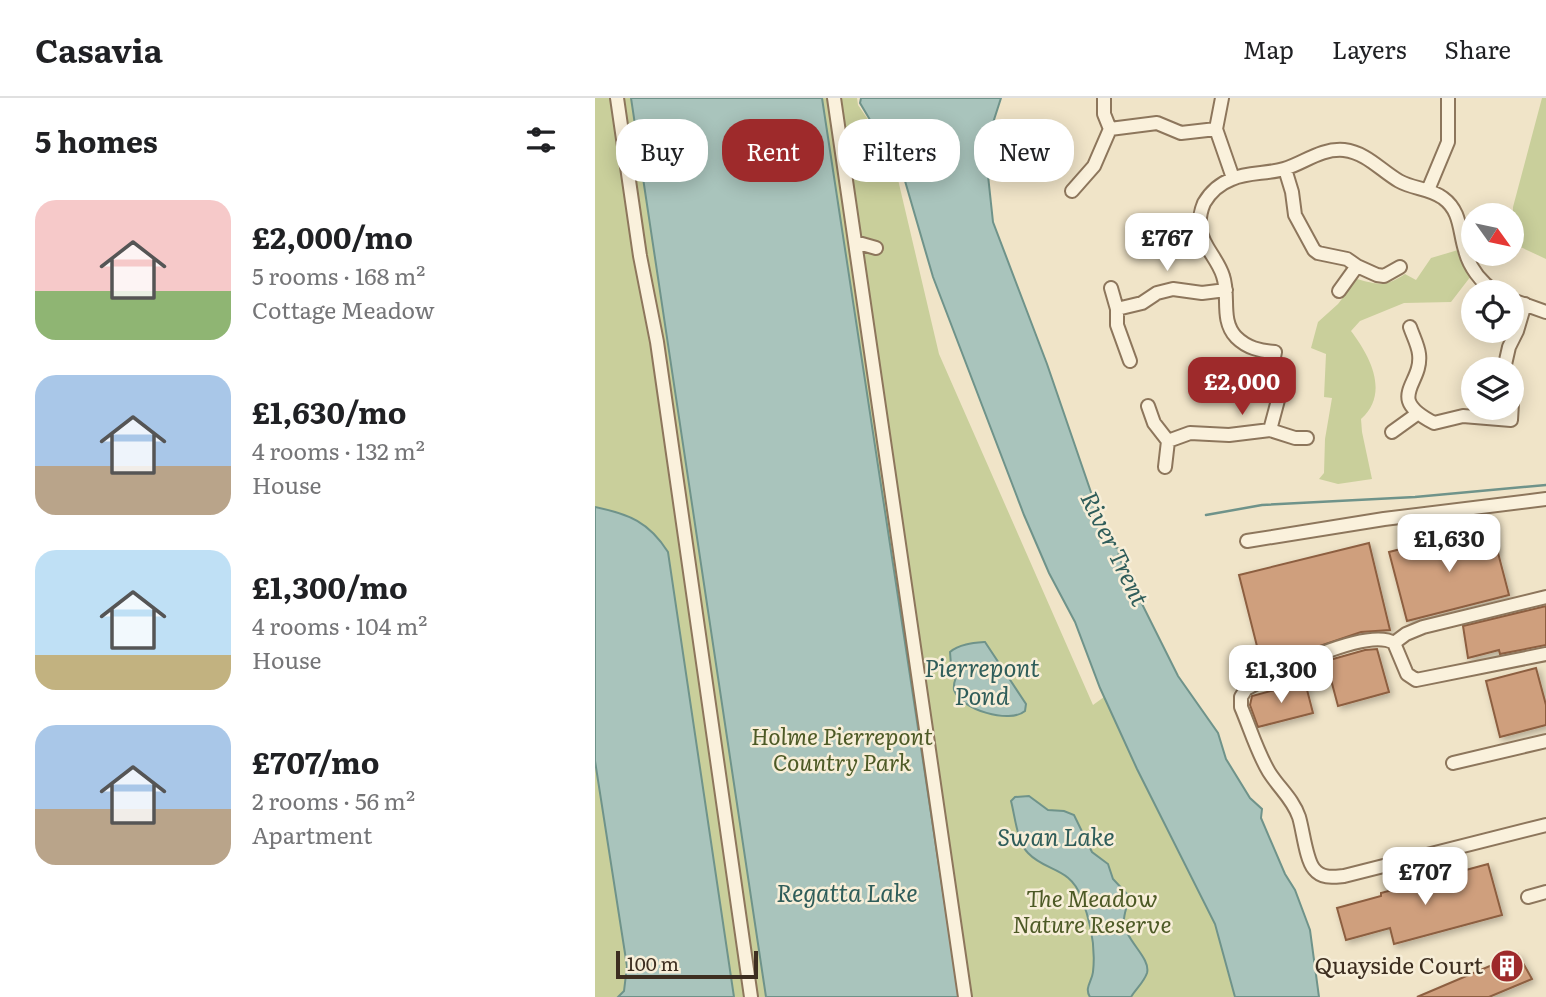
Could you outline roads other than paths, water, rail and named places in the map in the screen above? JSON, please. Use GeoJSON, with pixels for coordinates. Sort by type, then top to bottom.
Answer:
{"type":"FeatureCollection","features":[{"type":"Feature","properties":{"kind":"street"},"geometry":{"type":"LineString","coordinates":[[617,98],[640,257],[657,342],[751,997]]}},
{"type":"Feature","properties":{"kind":"street"},"geometry":{"type":"LineString","coordinates":[[834,98],[965,997]]}},
{"type":"Feature","properties":{"kind":"street"},"geometry":{"type":"LineString","coordinates":[[1072,191],[1094,166],[1110,129],[1104,114],[1104,98]]}},
{"type":"Feature","properties":{"kind":"street"},"geometry":{"type":"LineString","coordinates":[[1222,98],[1216,129],[1233,178]]}},
{"type":"Feature","properties":{"kind":"street"},"geometry":{"type":"LineString","coordinates":[[1428,190],[1448,142],[1448,98]]}},
{"type":"Feature","properties":{"kind":"street"},"geometry":{"type":"LineString","coordinates":[[1110,129],[1157,123],[1181,133],[1216,129]]}},
{"type":"Feature","properties":{"kind":"street"},"geometry":{"type":"LineString","coordinates":[[1270,430],[1278,400],[1273,362],[1275,352],[1261,351],[1245,345],[1235,336],[1228,324],[1223,275],[1203,242],[1199,226],[1203,205],[1214,188],[1233,178],[1285,169],[1323,152],[1341,150],[1361,154],[1399,181],[1428,190],[1453,207],[1461,228],[1465,251],[1474,271],[1483,280]]}},
{"type":"Feature","properties":{"kind":"street"},"geometry":{"type":"LineString","coordinates":[[1285,169],[1295,215],[1314,250],[1347,259],[1369,273],[1384,276],[1400,267]]}},
{"type":"Feature","properties":{"kind":"street"},"geometry":{"type":"LineString","coordinates":[[855,242],[876,248]]}},
{"type":"Feature","properties":{"kind":"street"},"geometry":{"type":"LineString","coordinates":[[1339,291],[1357,266]]}},
{"type":"Feature","properties":{"kind":"street"},"geometry":{"type":"LineString","coordinates":[[1111,288],[1117,309],[1117,325],[1130,361]]}},
{"type":"Feature","properties":{"kind":"street"},"geometry":{"type":"LineString","coordinates":[[1117,309],[1142,303],[1157,293],[1173,289],[1202,293],[1226,290]]}},
{"type":"Feature","properties":{"kind":"street"},"geometry":{"type":"LineString","coordinates":[[1524,304],[1546,312]]}},
{"type":"Feature","properties":{"kind":"street"},"geometry":{"type":"LineString","coordinates":[[1410,327],[1419,355],[1408,395],[1411,405],[1417,414],[1434,424],[1461,417]]}},
{"type":"Feature","properties":{"kind":"street"},"geometry":{"type":"LineString","coordinates":[[1148,406],[1154,423],[1168,441],[1165,467]]}},
{"type":"Feature","properties":{"kind":"street"},"geometry":{"type":"LineString","coordinates":[[1392,432],[1417,414]]}},
{"type":"Feature","properties":{"kind":"street"},"geometry":{"type":"LineString","coordinates":[[1168,441],[1189,433],[1229,435],[1270,430],[1296,438],[1307,438]]}},
{"type":"Feature","properties":{"kind":"street"},"geometry":{"type":"LineString","coordinates":[[1247,541],[1384,519],[1546,499]]}},
{"type":"Feature","properties":{"kind":"street"},"geometry":{"type":"LineString","coordinates":[[1394,643],[1423,627],[1546,597]]}},
{"type":"Feature","properties":{"kind":"street"},"geometry":{"type":"LineString","coordinates":[[1394,643],[1377,638],[1319,654],[1246,689],[1241,697],[1241,707],[1263,761],[1291,799],[1297,813],[1311,866],[1318,874],[1344,876],[1546,825]]}},
{"type":"Feature","properties":{"kind":"street"},"geometry":{"type":"LineString","coordinates":[[1394,643],[1407,674],[1416,680],[1546,654]]}},
{"type":"Feature","properties":{"kind":"street"},"geometry":{"type":"LineString","coordinates":[[1453,763],[1546,741]]}},
{"type":"Feature","properties":{"kind":"street"},"geometry":{"type":"LineString","coordinates":[[1528,897],[1546,892]]}},
{"type":"Feature","properties":{"kind":"water","name":"Regatta Lake"},"geometry":{"type":"Polygon","coordinates":[[[631,98],[822,98],[959,997],[766,997],[644,182],[708,182],[708,119],[634,119],[631,98]]]}},
{"type":"Feature","properties":{"kind":"water","name":"River Trent"},"geometry":{"type":"Polygon","coordinates":[[[861,98],[1001,98],[994,119],[974,119],[974,182],[989,182],[993,222],[1047,364],[1106,536],[1114,547],[1120,549],[1118,556],[1178,676],[1218,733],[1226,759],[1250,798],[1262,809],[1261,818],[1285,874],[1295,890],[1310,930],[1319,997],[1235,997],[1215,924],[1137,769],[1100,688],[1075,622],[1049,573],[1024,515],[933,277],[905,182],[960,182],[960,119],[869,119],[860,103],[861,98]]]}},
{"type":"Feature","properties":{"kind":"water"},"geometry":{"type":"Polygon","coordinates":[[[595,507],[628,516],[646,526],[668,552],[734,997],[618,997],[624,991],[627,966],[595,761],[595,507]]]}},
{"type":"Feature","properties":{"kind":"water","name":"Pierrepont Pond"},"geometry":{"type":"Polygon","coordinates":[[[985,642],[1026,704],[1025,711],[1018,715],[986,713],[966,704],[954,690],[957,674],[951,665],[950,652],[971,643],[985,642]]]}},
{"type":"Feature","properties":{"kind":"water","name":"Swan Lake"},"geometry":{"type":"Polygon","coordinates":[[[1029,796],[1048,810],[1074,815],[1092,852],[1108,864],[1113,879],[1128,895],[1124,923],[1147,967],[1146,976],[1131,997],[1090,997],[1088,994],[1094,952],[1088,915],[1071,880],[1035,859],[1021,842],[1011,801],[1015,797],[1029,796]]]}},
{"type":"Feature","properties":{"kind":"waterway"},"geometry":{"type":"LineString","coordinates":[[1206,515],[1262,505],[1415,497],[1546,485]]}},
{"type":"Feature","properties":{"kind":"place","name":"Quayside Court"},"geometry":{"type":"Point","coordinates":[1507,966]}},
{"type":"Feature","properties":{"kind":"park label","name":"Holme Pierrepont Country Park"},"geometry":{"type":"Point","coordinates":[842,750]}},
{"type":"Feature","properties":{"kind":"park label","name":"The Meadow Nature Reserve"},"geometry":{"type":"Point","coordinates":[1092,912]}}]}
